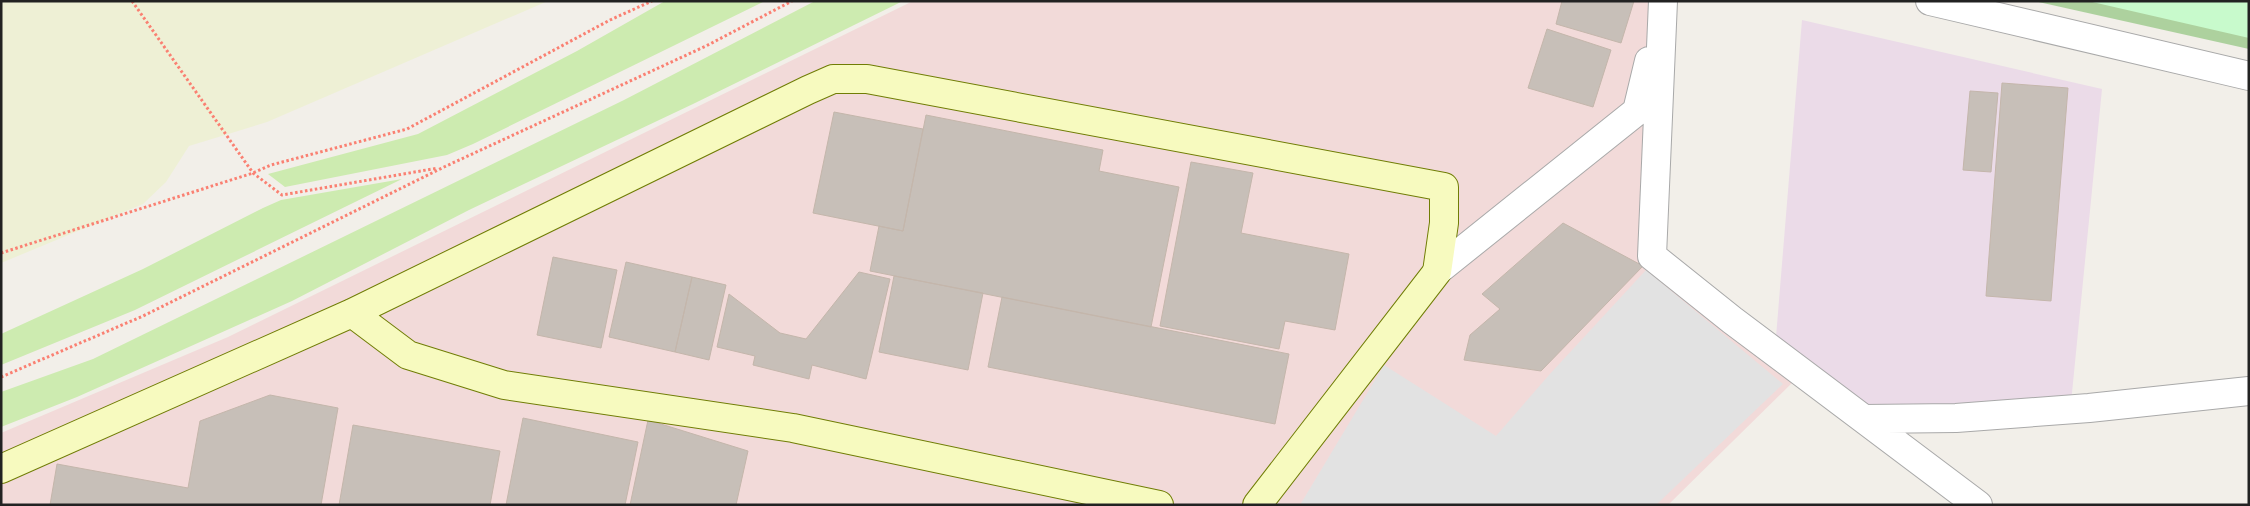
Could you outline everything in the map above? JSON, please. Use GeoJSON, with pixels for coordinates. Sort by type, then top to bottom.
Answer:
{"type":"FeatureCollection","features":[{"type":"Feature","properties":{"kind":"street"},"geometry":{"type":"LineString","coordinates":[[1257,505],[1437,271],[1637,111],[1663,1]]}},
{"type":"Feature","properties":{"kind":"street"},"geometry":{"type":"LineString","coordinates":[[1663,1],[1652,256],[1732,320],[1978,505]]}},
{"type":"Feature","properties":{"kind":"street"},"geometry":{"type":"LineString","coordinates":[[1930,1],[2249,76]]}},
{"type":"Feature","properties":{"kind":"street"},"geometry":{"type":"LineString","coordinates":[[1,469],[352,313],[833,79],[867,79],[1444,187],[1444,223],[1437,271]]}},
{"type":"Feature","properties":{"kind":"street"},"geometry":{"type":"LineString","coordinates":[[352,313],[408,354],[504,385],[793,428],[1159,505]]}},
{"type":"Feature","properties":{"kind":"street"},"geometry":{"type":"LineString","coordinates":[[1864,419],[1956,418],[2089,408],[2249,391]]}},
{"type":"Feature","properties":{"kind":"path"},"geometry":{"type":"LineString","coordinates":[[132,1],[253,173],[282,195],[444,167]]}},
{"type":"Feature","properties":{"kind":"path"},"geometry":{"type":"LineString","coordinates":[[1,253],[253,173],[271,165],[408,129],[610,20],[652,1]]}},
{"type":"Feature","properties":{"kind":"path"},"geometry":{"type":"LineString","coordinates":[[1,377],[143,316],[444,167],[706,46],[792,1]]}},
{"type":"Feature","properties":{"kind":"shaded area"},"geometry":{"type":"Polygon","coordinates":[[[913,1],[1660,1],[1644,257],[1793,382],[1668,505],[1,505],[1,433],[228,337],[913,1]]]}},
{"type":"Feature","properties":{"kind":"shaded area"},"geometry":{"type":"Polygon","coordinates":[[[1802,20],[2102,89],[2071,403],[1867,410],[1776,337],[1802,20]]]}},
{"type":"Feature","properties":{"kind":"shaded area"},"geometry":{"type":"Polygon","coordinates":[[[1646,270],[1783,384],[1656,505],[1300,505],[1384,365],[1496,436],[1549,375],[1646,270]]]}},
{"type":"Feature","properties":{"kind":"green space"},"geometry":{"type":"Polygon","coordinates":[[[1,1],[548,1],[267,122],[189,146],[166,182],[143,204],[1,263],[1,1]]]}},
{"type":"Feature","properties":{"kind":"green space"},"geometry":{"type":"Polygon","coordinates":[[[665,1],[765,1],[447,155],[285,187],[268,174],[418,134],[577,51],[665,1]]]}},
{"type":"Feature","properties":{"kind":"green space"},"geometry":{"type":"Polygon","coordinates":[[[815,1],[903,1],[693,104],[469,210],[292,301],[77,397],[1,427],[1,392],[93,359],[624,100],[815,1]]]}},
{"type":"Feature","properties":{"kind":"green space"},"geometry":{"type":"Polygon","coordinates":[[[2034,1],[2249,1],[2249,49],[2034,1]]]}},
{"type":"Feature","properties":{"kind":"green space"},"geometry":{"type":"Polygon","coordinates":[[[2088,1],[2249,1],[2249,38],[2088,1]]]}},
{"type":"Feature","properties":{"kind":"green space"},"geometry":{"type":"Polygon","coordinates":[[[402,179],[135,310],[1,365],[1,334],[143,269],[263,208],[281,200],[402,179]]]}},
{"type":"Feature","properties":{"kind":"building"},"geometry":{"type":"Polygon","coordinates":[[[1562,1],[1634,1],[1621,43],[1556,24],[1562,1]]]}},
{"type":"Feature","properties":{"kind":"building"},"geometry":{"type":"Polygon","coordinates":[[[1547,29],[1611,50],[1593,107],[1528,88],[1547,29]]]}},
{"type":"Feature","properties":{"kind":"building"},"geometry":{"type":"Polygon","coordinates":[[[2002,83],[2068,88],[2051,301],[1986,296],[2002,83]]]}},
{"type":"Feature","properties":{"kind":"building"},"geometry":{"type":"Polygon","coordinates":[[[1970,91],[1998,93],[1991,172],[1963,170],[1970,91]]]}},
{"type":"Feature","properties":{"kind":"building"},"geometry":{"type":"Polygon","coordinates":[[[834,112],[923,129],[903,231],[813,213],[834,112]]]}},
{"type":"Feature","properties":{"kind":"building"},"geometry":{"type":"Polygon","coordinates":[[[926,115],[1103,150],[1099,171],[1179,187],[1151,327],[870,271],[879,226],[903,231],[926,115]]]}},
{"type":"Feature","properties":{"kind":"building"},"geometry":{"type":"Polygon","coordinates":[[[1191,162],[1253,173],[1241,233],[1349,254],[1335,330],[1285,321],[1279,349],[1160,326],[1191,162]]]}},
{"type":"Feature","properties":{"kind":"building"},"geometry":{"type":"Polygon","coordinates":[[[1563,223],[1643,266],[1541,371],[1464,360],[1470,335],[1500,309],[1482,294],[1563,223]]]}},
{"type":"Feature","properties":{"kind":"building"},"geometry":{"type":"Polygon","coordinates":[[[553,257],[617,270],[601,348],[537,335],[553,257]]]}},
{"type":"Feature","properties":{"kind":"building"},"geometry":{"type":"Polygon","coordinates":[[[626,262],[692,277],[675,352],[609,337],[626,262]]]}},
{"type":"Feature","properties":{"kind":"building"},"geometry":{"type":"Polygon","coordinates":[[[859,272],[890,279],[866,379],[812,365],[809,379],[753,365],[755,356],[717,347],[729,294],[780,333],[806,339],[859,272]]]}},
{"type":"Feature","properties":{"kind":"building"},"geometry":{"type":"Polygon","coordinates":[[[894,276],[983,293],[968,370],[879,352],[894,276]]]}},
{"type":"Feature","properties":{"kind":"building"},"geometry":{"type":"Polygon","coordinates":[[[692,277],[726,285],[709,360],[675,352],[692,277]]]}},
{"type":"Feature","properties":{"kind":"building"},"geometry":{"type":"Polygon","coordinates":[[[1002,297],[1289,354],[1275,424],[988,367],[1002,297]]]}},
{"type":"Feature","properties":{"kind":"building"},"geometry":{"type":"Polygon","coordinates":[[[270,395],[338,408],[321,505],[50,505],[57,464],[188,488],[200,421],[270,395]]]}},
{"type":"Feature","properties":{"kind":"building"},"geometry":{"type":"Polygon","coordinates":[[[523,418],[638,442],[625,505],[506,505],[523,418]]]}},
{"type":"Feature","properties":{"kind":"building"},"geometry":{"type":"Polygon","coordinates":[[[648,420],[748,451],[736,505],[630,505],[648,420]]]}},
{"type":"Feature","properties":{"kind":"building"},"geometry":{"type":"Polygon","coordinates":[[[353,425],[500,451],[490,505],[339,505],[353,425]]]}}]}
